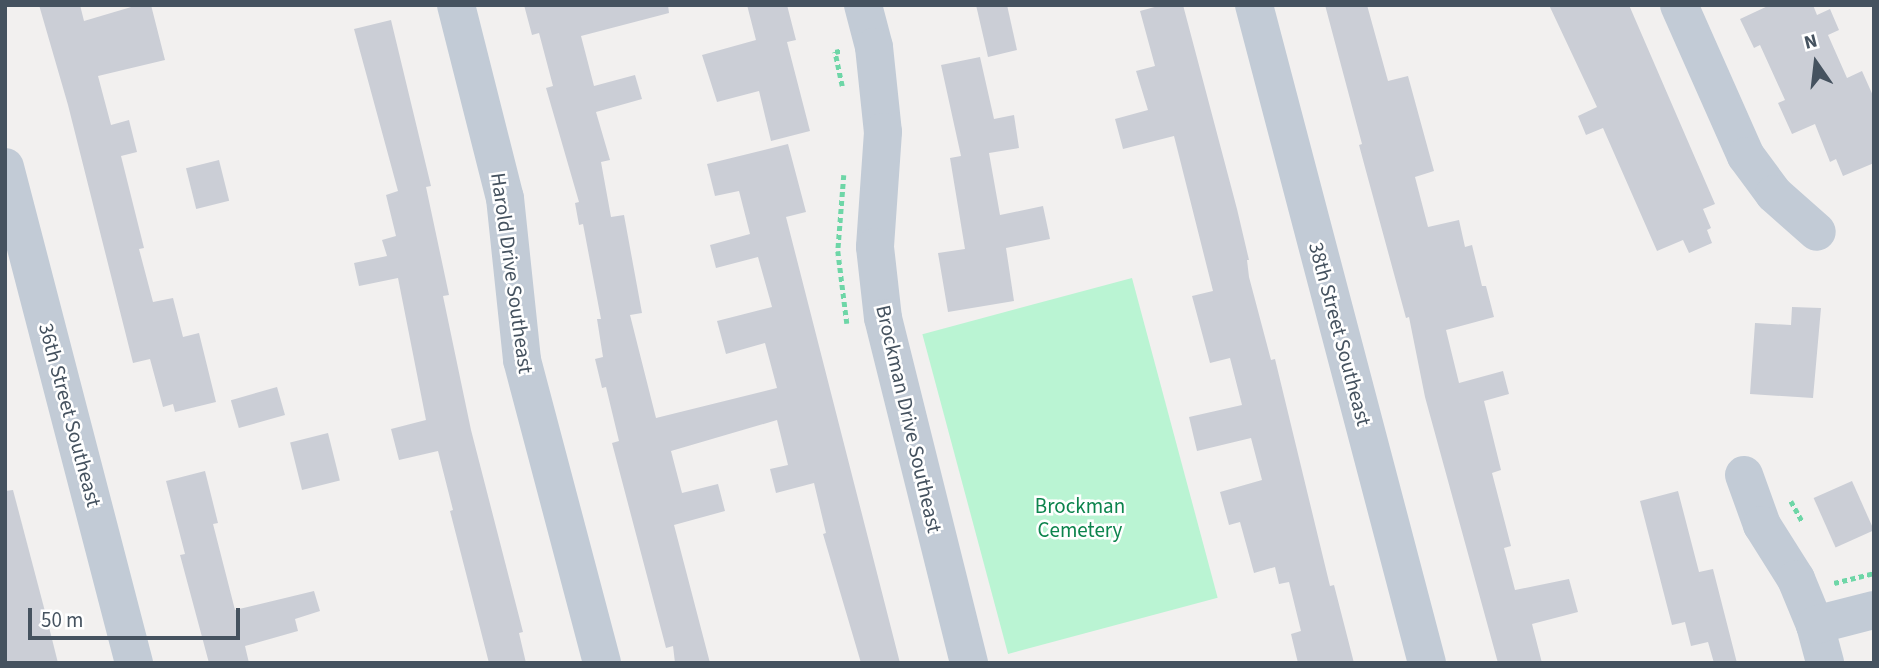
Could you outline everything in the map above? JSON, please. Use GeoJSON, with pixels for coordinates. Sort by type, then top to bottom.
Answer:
{"type":"FeatureCollection","features":[{"type":"Feature","properties":{"kind":"street","name":"Harold Drive Southeast"},"geometry":{"type":"LineString","coordinates":[[456,5],[506,198],[522,360],[602,663]]}},
{"type":"Feature","properties":{"kind":"street","name":"Brockman Drive Southeast"},"geometry":{"type":"LineString","coordinates":[[863,5],[874,47],[883,132],[875,247],[883,318],[969,663]]}},
{"type":"Feature","properties":{"kind":"street","name":"38th Street Southeast"},"geometry":{"type":"LineString","coordinates":[[1254,5],[1427,663]]}},
{"type":"Feature","properties":{"kind":"street"},"geometry":{"type":"LineString","coordinates":[[1679,5],[1746,156],[1774,194],[1817,232]]}},
{"type":"Feature","properties":{"kind":"street","name":"36th Street Southeast"},"geometry":{"type":"LineString","coordinates":[[5,167],[12,223],[134,663]]}},
{"type":"Feature","properties":{"kind":"street"},"geometry":{"type":"LineString","coordinates":[[1744,475],[1762,524],[1796,579],[1815,625],[1825,663]]}},
{"type":"Feature","properties":{"kind":"street"},"geometry":{"type":"LineString","coordinates":[[1815,625],[1874,610]]}},
{"type":"Feature","properties":{"kind":"path"},"geometry":{"type":"LineString","coordinates":[[1827,584],[1874,573]]}},
{"type":"Feature","properties":{"kind":"green space","name":"Brockman Cemetery"},"geometry":{"type":"Polygon","coordinates":[[[1132,278],[1218,598],[1008,654],[922,334],[1132,278]]]}},
{"type":"Feature","properties":{"kind":"building"},"geometry":{"type":"Polygon","coordinates":[[[39,5],[80,5],[84,21],[138,5],[151,5],[165,60],[98,76],[111,125],[129,120],[137,152],[121,156],[144,248],[139,249],[153,302],[173,298],[183,337],[199,333],[216,402],[175,412],[173,404],[163,407],[150,359],[133,363],[68,105],[39,5]]]}},
{"type":"Feature","properties":{"kind":"building"},"geometry":{"type":"Polygon","coordinates":[[[524,5],[668,5],[669,13],[581,36],[594,86],[635,75],[642,99],[596,112],[610,160],[601,162],[611,217],[624,215],[642,313],[630,315],[656,418],[777,388],[765,343],[726,354],[717,321],[772,307],[758,257],[716,268],[710,245],[750,234],[739,191],[715,196],[707,164],[788,144],[806,212],[786,217],[900,663],[861,663],[823,534],[826,533],[814,483],[776,493],[770,469],[788,465],[777,420],[671,451],[682,493],[718,484],[725,511],[674,525],[710,663],[675,663],[673,646],[666,648],[612,443],[619,441],[606,387],[602,388],[595,359],[603,357],[597,319],[601,319],[583,224],[579,225],[575,203],[579,202],[546,88],[553,86],[539,33],[532,35],[524,5]]]}},
{"type":"Feature","properties":{"kind":"building"},"geometry":{"type":"Polygon","coordinates":[[[747,5],[787,5],[796,40],[787,42],[810,131],[771,141],[759,91],[717,102],[702,55],[756,40],[747,5]]]}},
{"type":"Feature","properties":{"kind":"building"},"geometry":{"type":"Polygon","coordinates":[[[976,5],[1007,5],[1017,50],[988,57],[976,5]]]}},
{"type":"Feature","properties":{"kind":"building"},"geometry":{"type":"Polygon","coordinates":[[[1162,5],[1183,5],[1237,209],[1249,260],[1249,277],[1271,360],[1275,359],[1330,586],[1334,585],[1354,663],[1298,663],[1291,634],[1301,631],[1289,582],[1279,584],[1275,567],[1254,573],[1240,522],[1229,525],[1220,492],[1262,480],[1251,438],[1197,451],[1189,417],[1242,405],[1230,358],[1210,363],[1192,296],[1213,291],[1174,136],[1123,149],[1115,119],[1148,110],[1136,71],[1155,66],[1140,11],[1162,5]]]}},
{"type":"Feature","properties":{"kind":"building"},"geometry":{"type":"Polygon","coordinates":[[[1325,5],[1367,5],[1388,81],[1408,76],[1434,171],[1415,177],[1428,227],[1459,220],[1465,247],[1472,245],[1482,286],[1486,286],[1494,317],[1446,330],[1459,383],[1503,371],[1509,394],[1484,401],[1501,470],[1492,473],[1511,546],[1504,548],[1515,590],[1569,579],[1578,612],[1532,624],[1542,663],[1498,663],[1425,397],[1409,317],[1406,318],[1359,145],[1362,144],[1325,5]]]}},
{"type":"Feature","properties":{"kind":"building"},"geometry":{"type":"Polygon","coordinates":[[[1549,5],[1629,5],[1715,204],[1703,209],[1711,228],[1707,230],[1712,243],[1689,253],[1683,240],[1657,251],[1603,128],[1586,135],[1578,116],[1597,107],[1549,5]]]}},
{"type":"Feature","properties":{"kind":"building"},"geometry":{"type":"Polygon","coordinates":[[[1770,5],[1813,5],[1817,15],[1830,9],[1839,30],[1828,35],[1847,78],[1862,71],[1874,98],[1874,163],[1843,176],[1836,159],[1830,162],[1815,124],[1792,134],[1778,103],[1785,100],[1760,45],[1754,48],[1740,19],[1770,5]]]}},
{"type":"Feature","properties":{"kind":"building"},"geometry":{"type":"Polygon","coordinates":[[[391,20],[431,186],[426,187],[449,295],[443,296],[471,430],[523,632],[519,633],[526,663],[489,663],[450,511],[453,510],[438,451],[399,460],[391,429],[426,420],[398,278],[359,286],[354,263],[387,256],[382,240],[396,236],[386,195],[398,191],[354,29],[391,20]]]}},
{"type":"Feature","properties":{"kind":"building"},"geometry":{"type":"Polygon","coordinates":[[[980,57],[994,119],[1014,115],[1019,148],[989,153],[1000,215],[1043,206],[1050,239],[1006,248],[1014,301],[948,312],[938,253],[965,249],[950,158],[961,156],[941,65],[980,57]]]}},
{"type":"Feature","properties":{"kind":"building"},"geometry":{"type":"Polygon","coordinates":[[[219,160],[229,201],[196,209],[186,168],[219,160]]]}},
{"type":"Feature","properties":{"kind":"building"},"geometry":{"type":"Polygon","coordinates":[[[1792,307],[1821,308],[1813,398],[1750,394],[1755,323],[1791,325],[1792,307]]]}},
{"type":"Feature","properties":{"kind":"building"},"geometry":{"type":"Polygon","coordinates":[[[277,387],[285,415],[239,428],[231,400],[277,387]]]}},
{"type":"Feature","properties":{"kind":"building"},"geometry":{"type":"Polygon","coordinates":[[[328,433],[340,481],[302,490],[290,442],[328,433]]]}},
{"type":"Feature","properties":{"kind":"building"},"geometry":{"type":"Polygon","coordinates":[[[205,471],[218,523],[213,524],[235,610],[314,591],[320,611],[295,619],[298,631],[245,646],[249,663],[209,663],[180,555],[185,554],[166,481],[205,471]]]}},
{"type":"Feature","properties":{"kind":"building"},"geometry":{"type":"Polygon","coordinates":[[[1852,481],[1874,530],[1836,547],[1814,498],[1852,481]]]}},
{"type":"Feature","properties":{"kind":"building"},"geometry":{"type":"Polygon","coordinates":[[[13,490],[58,663],[5,663],[5,491],[13,490]]]}},
{"type":"Feature","properties":{"kind":"building"},"geometry":{"type":"Polygon","coordinates":[[[1678,491],[1699,572],[1713,569],[1737,663],[1714,663],[1708,642],[1691,646],[1685,622],[1672,625],[1640,501],[1678,491]]]}}]}
